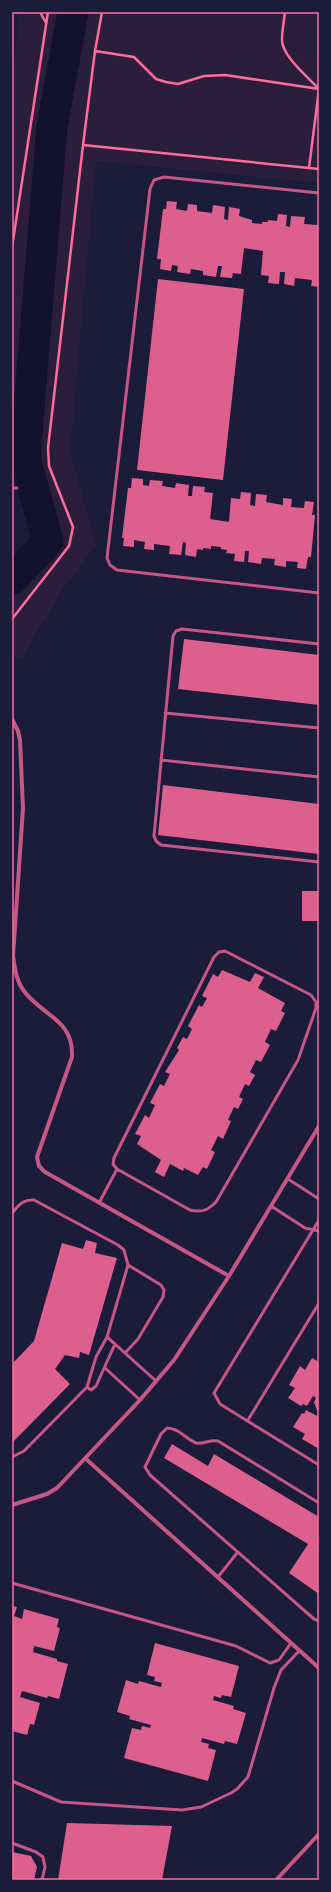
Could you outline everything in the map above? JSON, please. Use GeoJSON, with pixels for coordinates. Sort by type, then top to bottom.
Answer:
{"type":"FeatureCollection","features":[{"type":"Feature","properties":{"kind":"street"},"geometry":{"type":"LineString","coordinates":[[12,720],[18,731],[20,740],[23,808],[13,956],[15,968],[22,989],[36,1004],[60,1022],[66,1029],[73,1047],[72,1057],[37,1157],[38,1166],[44,1172],[229,1276]]}},
{"type":"Feature","properties":{"kind":"street"},"geometry":{"type":"LineString","coordinates":[[12,1505],[47,1494],[57,1488],[140,1400],[174,1360],[229,1276],[319,1126]]}},
{"type":"Feature","properties":{"kind":"street"},"geometry":{"type":"LineString","coordinates":[[86,1459],[319,1668]]}},
{"type":"Feature","properties":{"kind":"street"},"geometry":{"type":"LineString","coordinates":[[276,1880],[319,1834]]}},
{"type":"Feature","properties":{"kind":"lane"},"geometry":{"type":"LineString","coordinates":[[319,193],[164,176],[154,180],[150,189],[106,558],[110,565],[116,570],[319,593]]}},
{"type":"Feature","properties":{"kind":"lane"},"geometry":{"type":"LineString","coordinates":[[12,488],[17,488]]}},
{"type":"Feature","properties":{"kind":"lane"},"geometry":{"type":"LineString","coordinates":[[319,644],[182,629],[176,631],[173,636],[154,836],[156,842],[161,845],[319,862]]}},
{"type":"Feature","properties":{"kind":"lane"},"geometry":{"type":"LineString","coordinates":[[165,713],[319,728]]}},
{"type":"Feature","properties":{"kind":"lane"},"geometry":{"type":"LineString","coordinates":[[161,760],[319,777]]}},
{"type":"Feature","properties":{"kind":"lane"},"geometry":{"type":"LineString","coordinates":[[219,952],[225,952],[312,995],[316,1002],[316,1008],[298,1060],[216,1202],[210,1208],[203,1211],[190,1210],[117,1169],[113,1164],[114,1158],[214,956],[219,952]]}},
{"type":"Feature","properties":{"kind":"lane"},"geometry":{"type":"LineString","coordinates":[[99,1203],[117,1169]]}},
{"type":"Feature","properties":{"kind":"lane"},"geometry":{"type":"LineString","coordinates":[[288,1179],[319,1199]]}},
{"type":"Feature","properties":{"kind":"lane"},"geometry":{"type":"LineString","coordinates":[[12,1213],[21,1203],[26,1200],[34,1200],[118,1245],[124,1250],[128,1265],[107,1337],[96,1357],[87,1387],[24,1451],[12,1457]]}},
{"type":"Feature","properties":{"kind":"lane"},"geometry":{"type":"LineString","coordinates":[[272,1206],[305,1228],[319,1231]]}},
{"type":"Feature","properties":{"kind":"lane"},"geometry":{"type":"LineString","coordinates":[[319,1220],[214,1393],[217,1401],[319,1465]]}},
{"type":"Feature","properties":{"kind":"lane"},"geometry":{"type":"LineString","coordinates":[[125,1353],[138,1339],[163,1297],[164,1290],[161,1285],[128,1265]]}},
{"type":"Feature","properties":{"kind":"lane"},"geometry":{"type":"LineString","coordinates":[[248,1420],[319,1303]]}},
{"type":"Feature","properties":{"kind":"lane"},"geometry":{"type":"LineString","coordinates":[[107,1337],[156,1381]]}},
{"type":"Feature","properties":{"kind":"lane"},"geometry":{"type":"LineString","coordinates":[[87,1387],[89,1389],[95,1388],[115,1344]]}},
{"type":"Feature","properties":{"kind":"lane"},"geometry":{"type":"LineString","coordinates":[[105,1368],[140,1400]]}},
{"type":"Feature","properties":{"kind":"lane"},"geometry":{"type":"LineString","coordinates":[[319,1503],[218,1440],[212,1439],[204,1443],[197,1443],[173,1428],[166,1428],[161,1434],[145,1467],[150,1476],[237,1553],[314,1619],[319,1621]]}},
{"type":"Feature","properties":{"kind":"lane"},"geometry":{"type":"LineString","coordinates":[[218,1577],[237,1553]]}},
{"type":"Feature","properties":{"kind":"lane"},"geometry":{"type":"LineString","coordinates":[[12,1583],[236,1646],[270,1663],[278,1660],[291,1643]]}},
{"type":"Feature","properties":{"kind":"lane"},"geometry":{"type":"LineString","coordinates":[[12,1781],[61,1802],[182,1810],[201,1807],[237,1789],[248,1777],[274,1688],[281,1670],[299,1650]]}},
{"type":"Feature","properties":{"kind":"lane"},"geometry":{"type":"LineString","coordinates":[[12,1843],[36,1852],[43,1857],[45,1866],[42,1880]]}},
{"type":"Feature","properties":{"kind":"path"},"geometry":{"type":"LineString","coordinates":[[40,12],[46,24]]}},
{"type":"Feature","properties":{"kind":"path"},"geometry":{"type":"LineString","coordinates":[[12,247],[48,12]]}},
{"type":"Feature","properties":{"kind":"path"},"geometry":{"type":"LineString","coordinates":[[12,619],[69,546],[73,527],[49,466],[48,448],[83,145],[95,51],[102,12]]}},
{"type":"Feature","properties":{"kind":"path"},"geometry":{"type":"LineString","coordinates":[[285,12],[282,41],[283,46],[294,63],[319,89]]}},
{"type":"Feature","properties":{"kind":"path"},"geometry":{"type":"LineString","coordinates":[[95,51],[134,57],[156,79],[166,82],[178,84],[204,76],[225,75],[319,89]]}},
{"type":"Feature","properties":{"kind":"path"},"geometry":{"type":"LineString","coordinates":[[309,168],[319,89]]}},
{"type":"Feature","properties":{"kind":"path"},"geometry":{"type":"LineString","coordinates":[[83,145],[319,169]]}},
{"type":"Feature","properties":{"kind":"shaded area"},"geometry":{"type":"Polygon","coordinates":[[[14,12],[60,12],[37,142],[12,473],[12,82],[19,18],[14,12]]]}},
{"type":"Feature","properties":{"kind":"shaded area"},"geometry":{"type":"Polygon","coordinates":[[[87,12],[319,12],[319,183],[96,161],[70,451],[96,545],[63,589],[21,659],[12,656],[12,595],[59,543],[34,461],[67,129],[87,12]]]}},
{"type":"Feature","properties":{"kind":"building"},"geometry":{"type":"Polygon","coordinates":[[[167,201],[177,202],[176,209],[187,211],[188,204],[197,205],[197,211],[212,213],[213,205],[225,207],[224,219],[228,220],[229,207],[240,209],[239,216],[252,220],[252,223],[262,224],[262,222],[268,222],[268,220],[277,221],[278,214],[287,215],[286,226],[290,227],[291,216],[305,217],[304,224],[317,225],[319,220],[319,287],[311,286],[312,280],[295,278],[294,286],[284,284],[285,272],[280,272],[279,284],[268,283],[269,276],[261,275],[263,251],[244,248],[241,274],[233,273],[232,278],[220,277],[222,266],[218,266],[216,277],[203,275],[203,271],[191,269],[190,274],[177,272],[178,266],[172,265],[171,271],[160,269],[161,259],[157,259],[163,209],[166,209],[167,201]]]}},
{"type":"Feature","properties":{"kind":"building"},"geometry":{"type":"Polygon","coordinates":[[[158,279],[244,289],[223,480],[137,470],[158,279]]]}},
{"type":"Feature","properties":{"kind":"building"},"geometry":{"type":"Polygon","coordinates":[[[132,478],[143,479],[143,485],[149,486],[150,480],[163,481],[162,486],[175,488],[176,483],[189,485],[188,496],[192,496],[193,486],[205,487],[204,492],[213,493],[210,519],[229,522],[231,498],[240,499],[241,492],[251,493],[250,505],[255,506],[256,494],[267,495],[266,502],[283,505],[283,498],[292,499],[291,507],[304,508],[305,501],[314,502],[312,515],[315,515],[311,557],[308,557],[306,569],[297,568],[298,562],[286,561],[286,567],[274,565],[275,559],[262,558],[261,564],[248,562],[249,551],[245,551],[244,562],[234,561],[235,554],[226,553],[227,550],[221,549],[221,547],[211,546],[211,549],[197,549],[196,557],[185,555],[186,543],[183,542],[181,555],[169,554],[170,546],[154,544],[154,550],[144,549],[145,542],[134,540],[134,547],[123,546],[124,538],[122,538],[128,488],[131,488],[132,478]]]}},
{"type":"Feature","properties":{"kind":"building"},"geometry":{"type":"Polygon","coordinates":[[[184,639],[319,655],[319,705],[178,689],[184,639]]]}},
{"type":"Feature","properties":{"kind":"building"},"geometry":{"type":"Polygon","coordinates":[[[163,785],[319,804],[319,854],[158,835],[163,785]]]}},
{"type":"Feature","properties":{"kind":"building"},"geometry":{"type":"Polygon","coordinates":[[[302,891],[319,891],[319,921],[302,921],[302,891]]]}},
{"type":"Feature","properties":{"kind":"building"},"geometry":{"type":"Polygon","coordinates":[[[222,970],[250,982],[255,973],[264,977],[258,988],[285,1003],[281,1011],[285,1013],[276,1031],[271,1029],[265,1042],[270,1045],[261,1062],[256,1060],[250,1072],[255,1075],[249,1086],[245,1084],[239,1097],[243,1099],[238,1109],[234,1107],[228,1120],[231,1121],[223,1139],[218,1136],[211,1150],[215,1152],[207,1169],[203,1167],[198,1175],[184,1168],[183,1171],[170,1164],[164,1177],[155,1172],[161,1160],[137,1144],[141,1136],[135,1134],[145,1115],[149,1118],[155,1105],[150,1103],[160,1084],[164,1086],[170,1074],[165,1072],[179,1050],[177,1048],[183,1037],[187,1039],[192,1029],[188,1026],[199,1005],[202,1007],[207,998],[202,996],[213,974],[218,977],[222,970]]]}},
{"type":"Feature","properties":{"kind":"building"},"geometry":{"type":"Polygon","coordinates":[[[86,1240],[97,1243],[95,1253],[117,1258],[89,1355],[80,1352],[79,1358],[65,1355],[55,1369],[70,1384],[12,1443],[12,1364],[34,1341],[62,1243],[83,1249],[86,1240]]]}},
{"type":"Feature","properties":{"kind":"building"},"geometry":{"type":"Polygon","coordinates":[[[312,1358],[319,1362],[319,1416],[314,1402],[316,1398],[313,1396],[307,1406],[303,1404],[301,1406],[288,1398],[295,1388],[289,1385],[300,1366],[305,1370],[312,1358]]]}},
{"type":"Feature","properties":{"kind":"building"},"geometry":{"type":"Polygon","coordinates":[[[306,1410],[319,1417],[319,1449],[302,1439],[305,1434],[293,1427],[302,1413],[304,1414],[306,1410]]]}},
{"type":"Feature","properties":{"kind":"building"},"geometry":{"type":"Polygon","coordinates":[[[172,1444],[208,1466],[214,1454],[319,1517],[319,1594],[289,1573],[308,1544],[164,1458],[172,1444]]]}},
{"type":"Feature","properties":{"kind":"building"},"geometry":{"type":"Polygon","coordinates":[[[12,1606],[17,1607],[14,1616],[22,1619],[24,1609],[59,1619],[57,1627],[60,1628],[54,1651],[34,1646],[33,1652],[68,1664],[59,1699],[48,1696],[47,1698],[22,1691],[20,1697],[40,1703],[34,1725],[30,1724],[27,1735],[12,1731],[12,1606]]]}},
{"type":"Feature","properties":{"kind":"building"},"geometry":{"type":"Polygon","coordinates":[[[155,1643],[239,1666],[231,1697],[222,1695],[221,1698],[214,1696],[213,1700],[234,1706],[233,1709],[246,1713],[237,1744],[225,1741],[224,1744],[202,1738],[201,1742],[209,1744],[208,1748],[216,1750],[208,1781],[124,1758],[132,1728],[141,1730],[142,1726],[150,1728],[151,1725],[129,1719],[130,1716],[117,1712],[126,1680],[138,1684],[139,1681],[161,1687],[162,1683],[154,1681],[155,1677],[147,1675],[155,1643]]]}},
{"type":"Feature","properties":{"kind":"building"},"geometry":{"type":"Polygon","coordinates":[[[67,1823],[172,1826],[162,1880],[58,1880],[67,1823]]]}},
{"type":"Feature","properties":{"kind":"building"},"geometry":{"type":"Polygon","coordinates":[[[12,1852],[31,1856],[37,1867],[34,1880],[12,1880],[12,1852]]]}},
{"type":"Feature","properties":{"kind":"waterway"},"geometry":{"type":"LineString","coordinates":[[12,580],[48,541],[25,458],[52,126],[73,12]]}}]}
